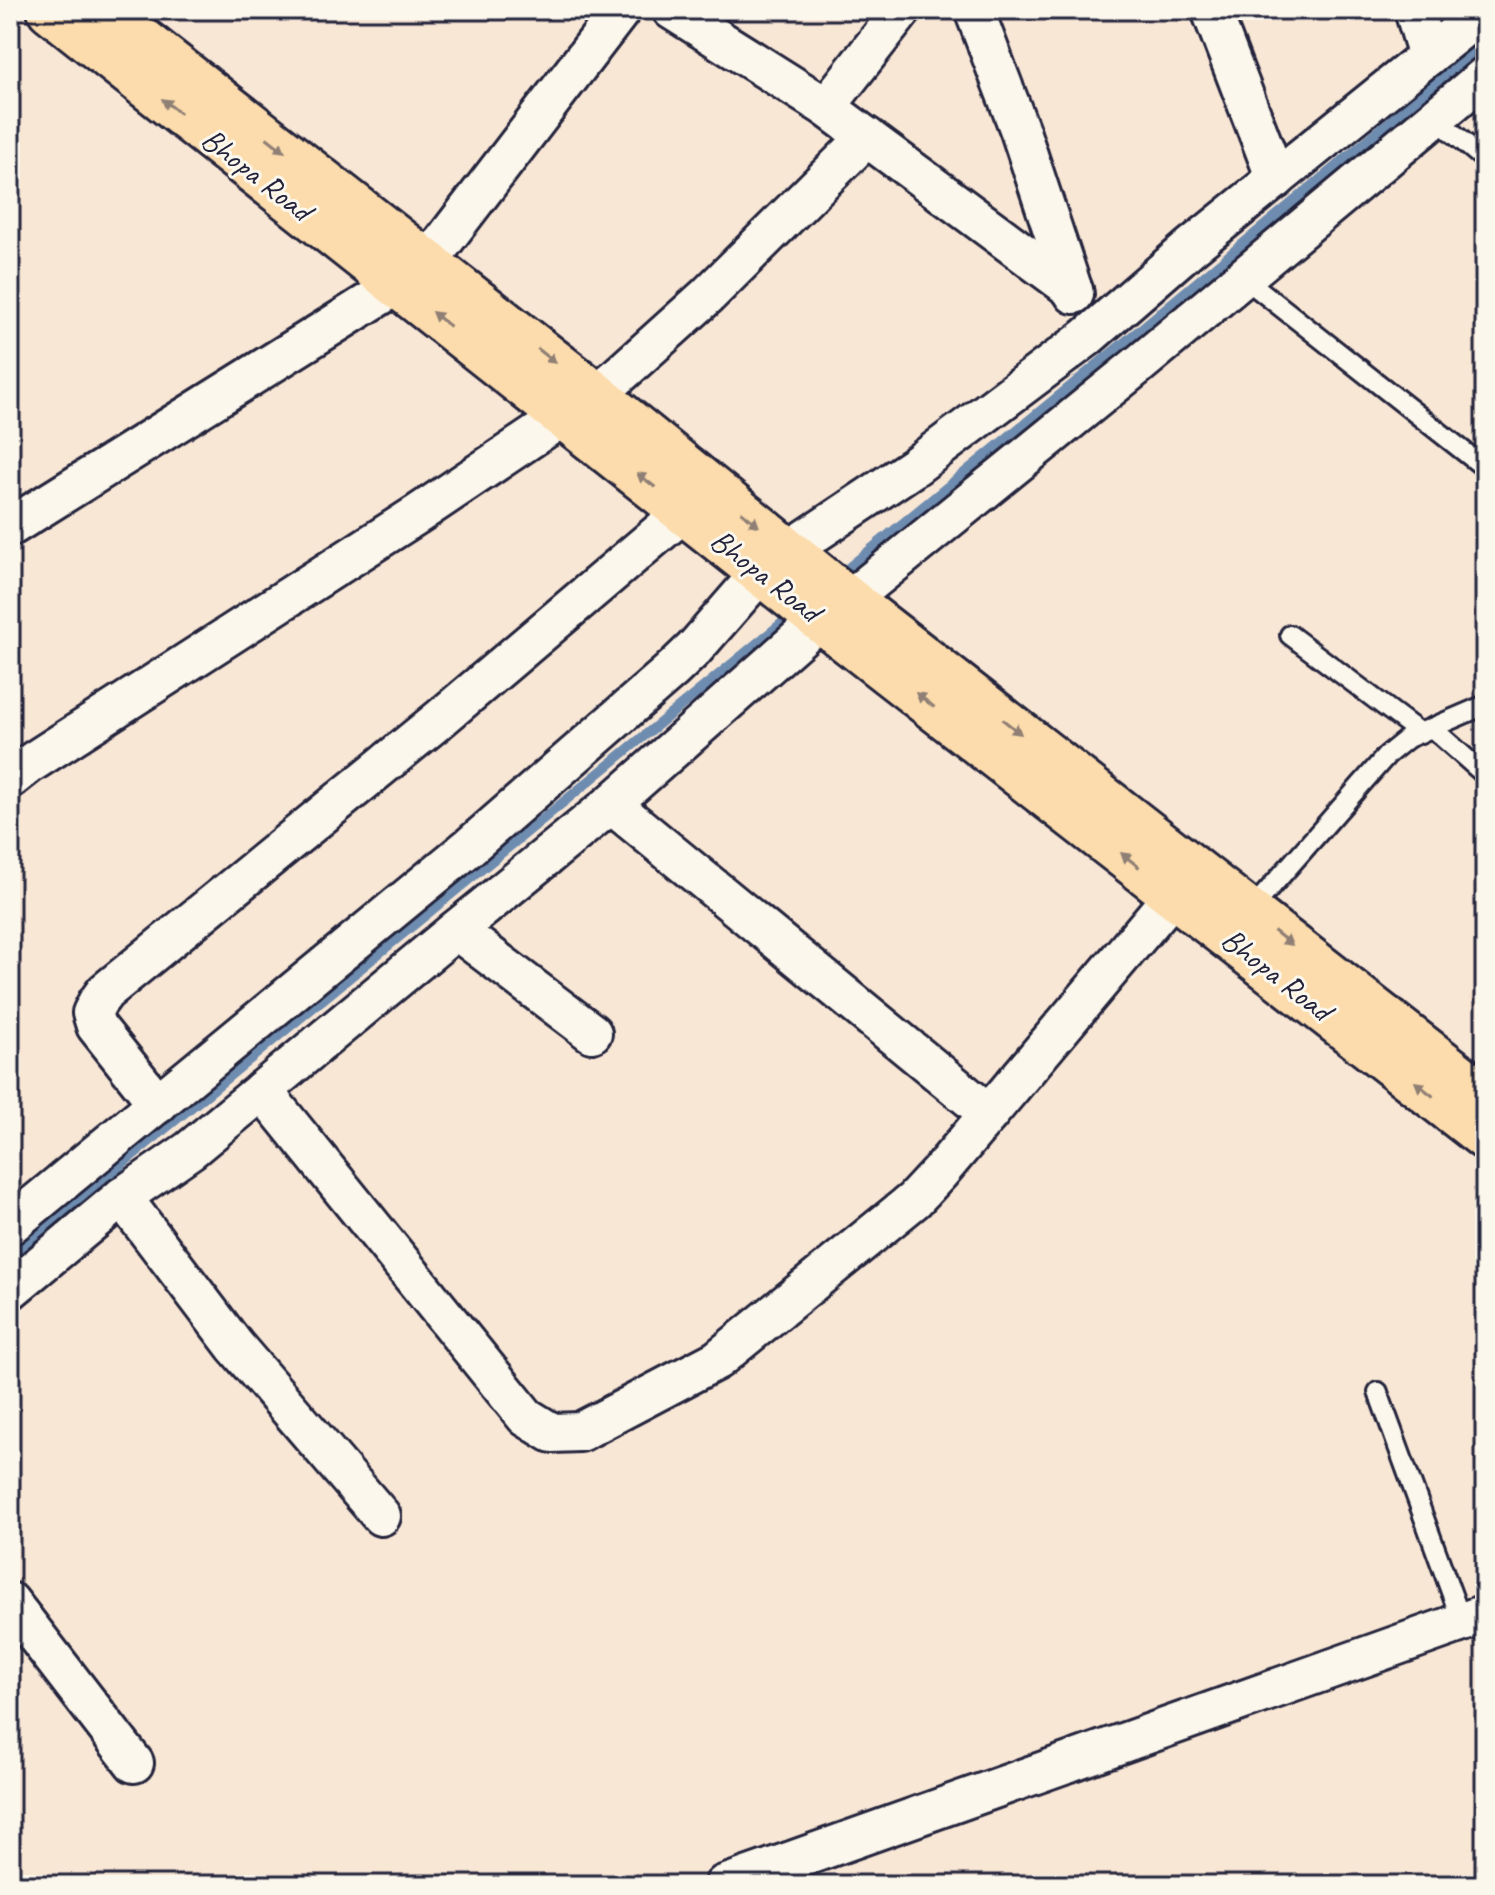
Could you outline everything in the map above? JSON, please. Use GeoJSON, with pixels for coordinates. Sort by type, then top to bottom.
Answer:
{"type":"FeatureCollection","features":[{"type":"Feature","properties":{"kind":"main road","name":"Bhopa Road"},"geometry":{"type":"LineString","coordinates":[[50,10],[412,274],[829,606],[1174,894],[1485,1137]]}},
{"type":"Feature","properties":{"kind":"main road","name":"Bhopa Road"},"geometry":{"type":"LineString","coordinates":[[104,10],[412,274]]}},
{"type":"Feature","properties":{"kind":"main road","name":"Bhopa Road"},"geometry":{"type":"LineString","coordinates":[[580,406],[685,511],[781,567]]}},
{"type":"Feature","properties":{"kind":"main road","name":"Bhopa Road"},"geometry":{"type":"LineString","coordinates":[[829,606],[1250,911],[1485,1096]]}},
{"type":"Feature","properties":{"kind":"street"},"geometry":{"type":"LineString","coordinates":[[10,527],[412,274],[621,10]]}},
{"type":"Feature","properties":{"kind":"street"},"geometry":{"type":"LineString","coordinates":[[672,10],[826,107],[1073,290]]}},
{"type":"Feature","properties":{"kind":"street"},"geometry":{"type":"LineString","coordinates":[[826,107],[902,10]]}},
{"type":"Feature","properties":{"kind":"street"},"geometry":{"type":"LineString","coordinates":[[974,10],[1020,131],[1097,364]]}},
{"type":"Feature","properties":{"kind":"street"},"geometry":{"type":"LineString","coordinates":[[1211,10],[1276,179]]}},
{"type":"Feature","properties":{"kind":"street"},"geometry":{"type":"LineString","coordinates":[[1414,10],[1428,56]]}},
{"type":"Feature","properties":{"kind":"street"},"geometry":{"type":"LineString","coordinates":[[10,1290],[122,1197],[190,1150],[611,804],[1097,364],[1191,247],[1485,10]]}},
{"type":"Feature","properties":{"kind":"street"},"geometry":{"type":"LineString","coordinates":[[10,1225],[468,848],[671,671],[781,567],[914,467],[1243,277],[1485,76]]}},
{"type":"Feature","properties":{"kind":"street"},"geometry":{"type":"LineString","coordinates":[[10,779],[580,406],[707,296],[867,137]]}},
{"type":"Feature","properties":{"kind":"street"},"geometry":{"type":"LineString","coordinates":[[158,1104],[96,1026],[92,1013],[105,992],[441,718],[685,511]]}},
{"type":"Feature","properties":{"kind":"street"},"geometry":{"type":"LineString","coordinates":[[611,804],[989,1114]]}},
{"type":"Feature","properties":{"kind":"street"},"geometry":{"type":"LineString","coordinates":[[262,1090],[526,1417],[552,1433],[580,1432],[717,1360],[914,1200],[1174,894]]}},
{"type":"Feature","properties":{"kind":"street"},"geometry":{"type":"LineString","coordinates":[[456,930],[592,1033]]}},
{"type":"Feature","properties":{"kind":"street"},"geometry":{"type":"LineString","coordinates":[[122,1197],[235,1346],[381,1516]]}},
{"type":"Feature","properties":{"kind":"street"},"geometry":{"type":"LineString","coordinates":[[10,1602],[134,1763]]}},
{"type":"Feature","properties":{"kind":"street"},"geometry":{"type":"LineString","coordinates":[[724,1885],[1474,1618]]}},
{"type":"Feature","properties":{"kind":"lane"},"geometry":{"type":"LineString","coordinates":[[1434,117],[1485,160]]}},
{"type":"Feature","properties":{"kind":"lane"},"geometry":{"type":"LineString","coordinates":[[1243,277],[1485,468]]}},
{"type":"Feature","properties":{"kind":"lane"},"geometry":{"type":"LineString","coordinates":[[1290,635],[1485,775]]}},
{"type":"Feature","properties":{"kind":"lane"},"geometry":{"type":"LineString","coordinates":[[1250,911],[1387,755],[1408,738],[1485,705]]}},
{"type":"Feature","properties":{"kind":"lane"},"geometry":{"type":"LineString","coordinates":[[1378,1392],[1474,1618]]}},
{"type":"Feature","properties":{"kind":"shaded area"},"geometry":{"type":"Polygon","coordinates":[[[1485,977],[1485,1011],[1470,998],[1485,977]]]}},
{"type":"Feature","properties":{"kind":"waterway"},"geometry":{"type":"LineString","coordinates":[[837,577],[1485,42]]}},
{"type":"Feature","properties":{"kind":"waterway"},"geometry":{"type":"LineString","coordinates":[[10,1256],[794,613]]}}]}
